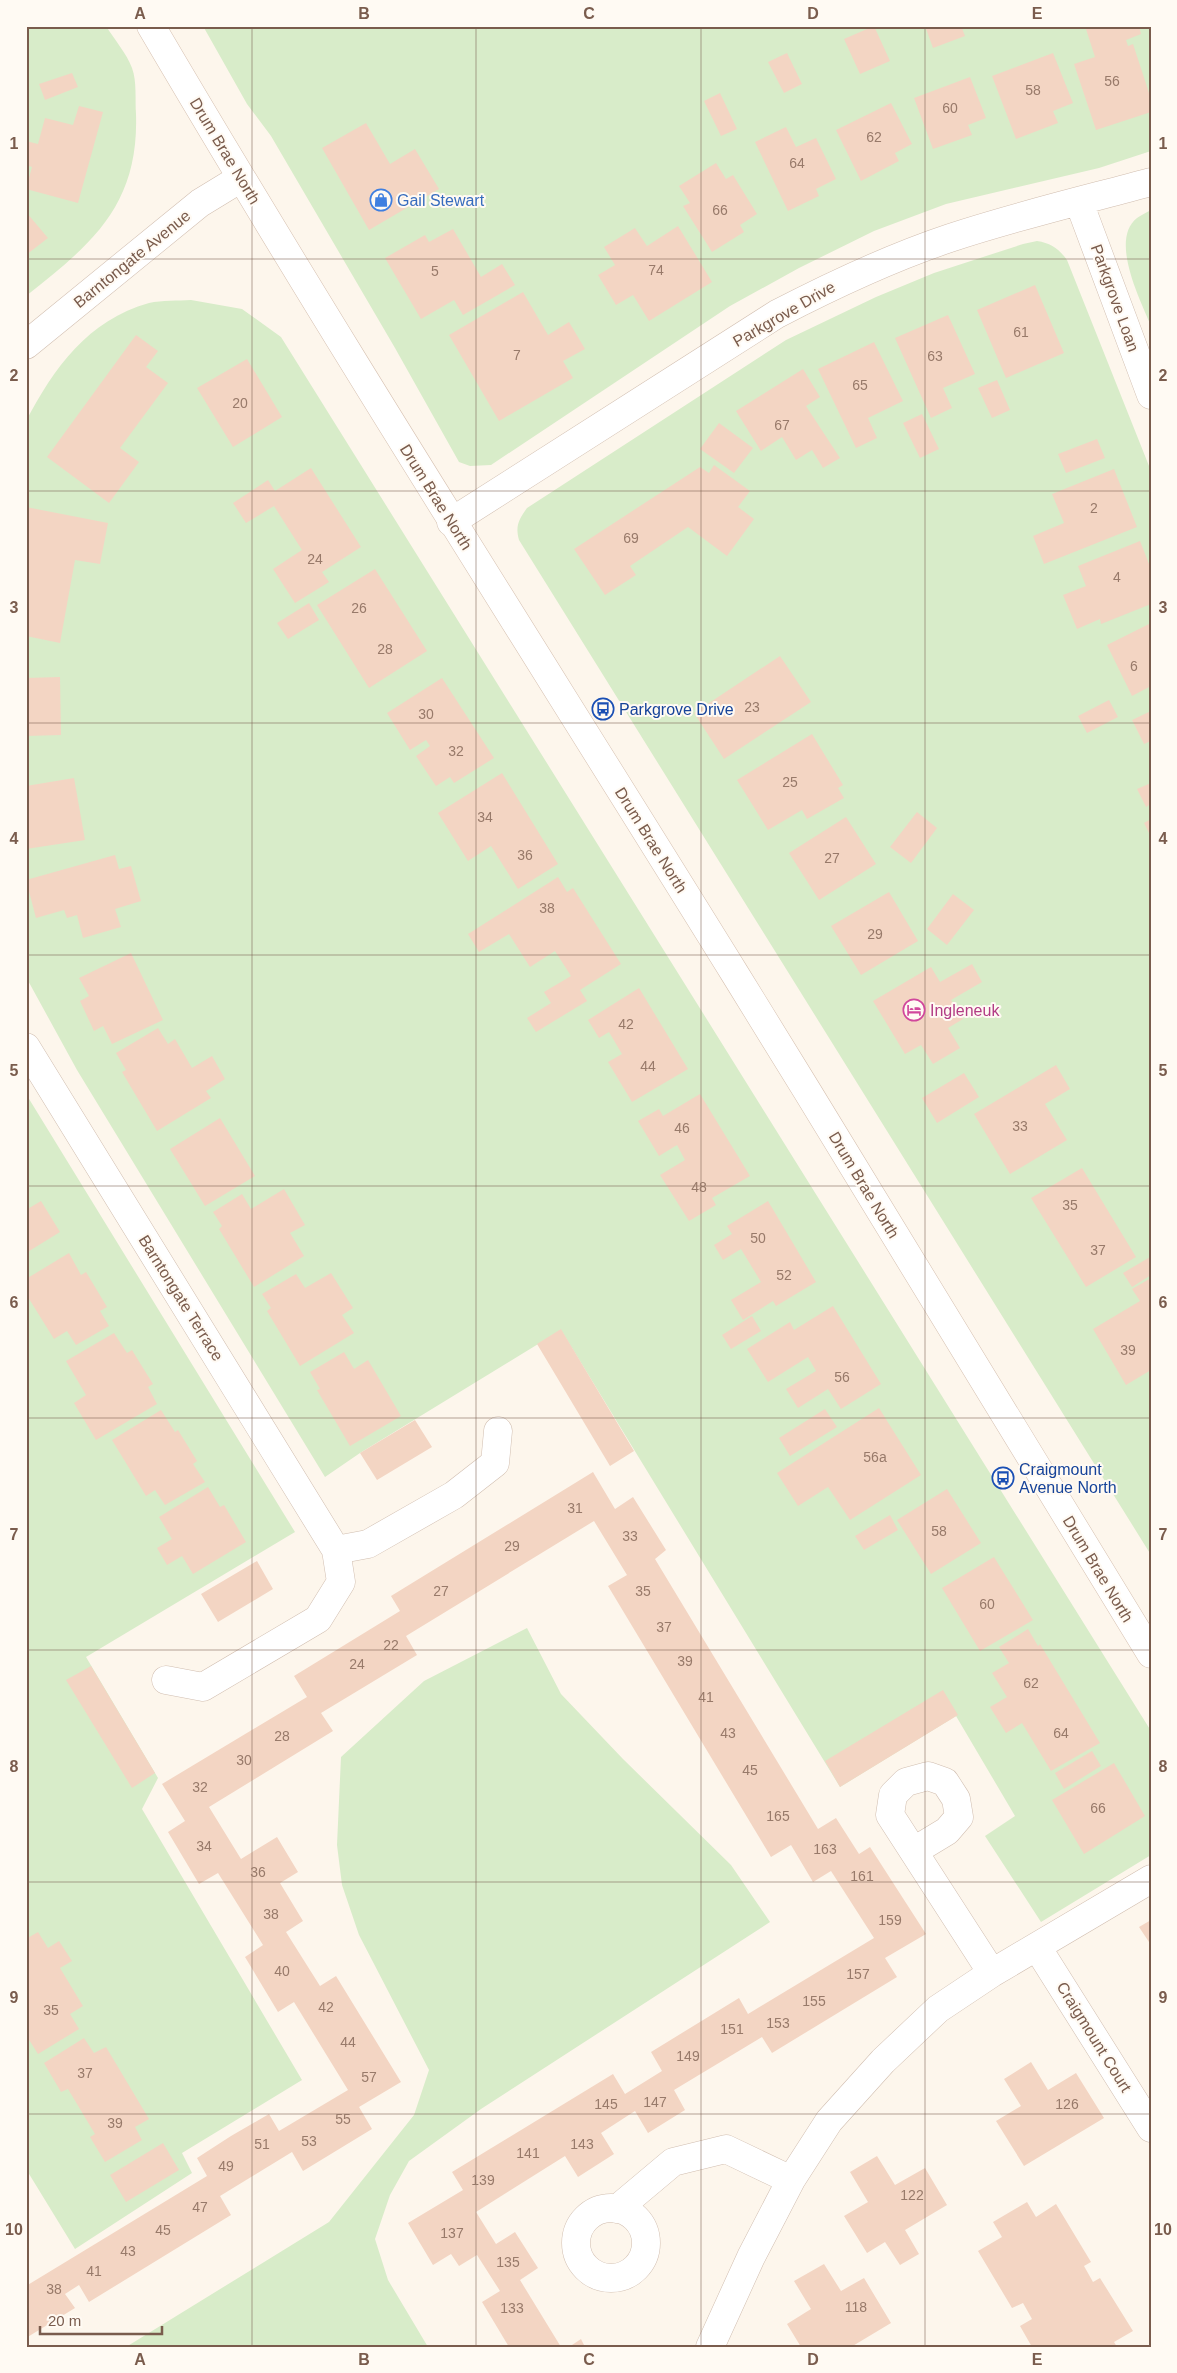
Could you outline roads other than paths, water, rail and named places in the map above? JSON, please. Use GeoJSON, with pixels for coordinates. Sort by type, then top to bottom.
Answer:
{"type":"FeatureCollection","features":[{"type":"Feature","properties":{"kind":"street","name":"Drum Brae North"},"geometry":{"type":"LineString","coordinates":[[151,26],[241,178],[451,522],[736,975],[1151,1654]]}},
{"type":"Feature","properties":{"kind":"street","name":"Barntongate Avenue"},"geometry":{"type":"LineString","coordinates":[[26,345],[200,203],[241,178]]}},
{"type":"Feature","properties":{"kind":"street","name":"Parkgrove Drive"},"geometry":{"type":"LineString","coordinates":[[451,522],[777,314],[827,288],[889,260],[950,238],[1151,182]]}},
{"type":"Feature","properties":{"kind":"street","name":"Parkgrove Loan"},"geometry":{"type":"LineString","coordinates":[[1080,202],[1151,395]]}},
{"type":"Feature","properties":{"kind":"street","name":"Barntongate Terrace"},"geometry":{"type":"LineString","coordinates":[[26,1047],[336,1550],[341,1582],[318,1618],[203,1687],[166,1680]]}},
{"type":"Feature","properties":{"kind":"street"},"geometry":{"type":"LineString","coordinates":[[336,1550],[368,1544],[454,1495],[495,1462],[498,1431]]}},
{"type":"Feature","properties":{"kind":"street"},"geometry":{"type":"LineString","coordinates":[[914,1851],[992,1973]]}},
{"type":"Feature","properties":{"kind":"street"},"geometry":{"type":"LineString","coordinates":[[710,2347],[751,2257],[791,2180],[829,2121],[883,2060],[938,2009],[992,1973],[1151,1879]]}},
{"type":"Feature","properties":{"kind":"street","name":"Craigmount Court"},"geometry":{"type":"LineString","coordinates":[[1037,1947],[1151,2128]]}},
{"type":"Feature","properties":{"kind":"street"},"geometry":{"type":"LineString","coordinates":[[617,2209],[673,2162],[726,2149],[791,2180]]}},
{"type":"Feature","properties":{"kind":"place","name":"Gail Stewart"},"geometry":{"type":"Point","coordinates":[381,200]}},
{"type":"Feature","properties":{"kind":"place","name":"Parkgrove Drive"},"geometry":{"type":"Point","coordinates":[603,709]}},
{"type":"Feature","properties":{"kind":"place","name":"Ingleneuk"},"geometry":{"type":"Point","coordinates":[914,1010]}},
{"type":"Feature","properties":{"kind":"place","name":"Craigmount Avenue North"},"geometry":{"type":"Point","coordinates":[1003,1478]}}]}
